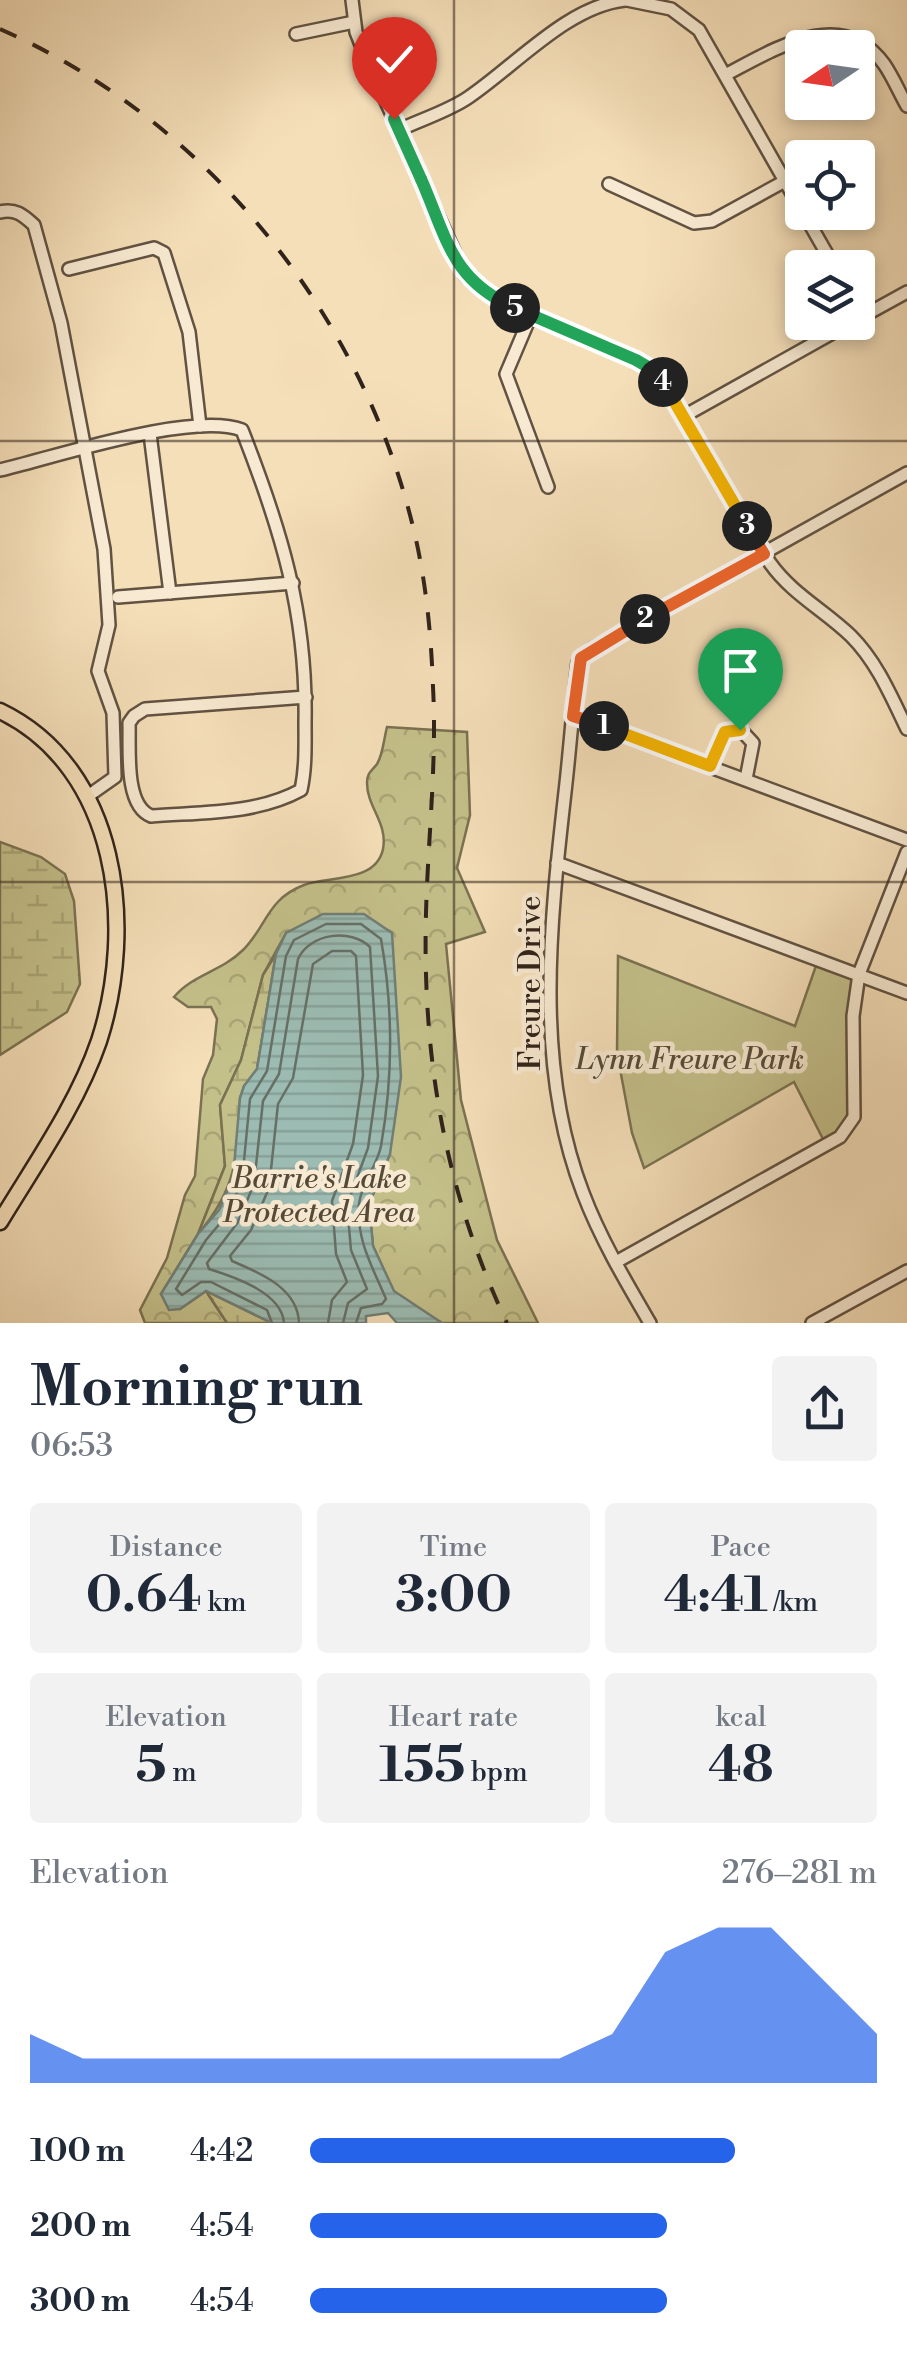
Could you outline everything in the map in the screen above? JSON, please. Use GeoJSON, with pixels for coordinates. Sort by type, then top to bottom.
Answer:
{"type":"FeatureCollection","features":[{"type":"Feature","properties":{"kind":"main road"},"geometry":{"type":"LineString","coordinates":[[0,711],[44,740],[68,765],[88,796],[107,842],[116,938],[112,988],[98,1042],[79,1086],[0,1222]]}},
{"type":"Feature","properties":{"kind":"street"},"geometry":{"type":"LineString","coordinates":[[352,0],[354,22],[366,60],[465,275],[494,299],[648,367],[667,387],[764,554],[792,591],[835,622],[866,652],[907,729]]}},
{"type":"Feature","properties":{"kind":"street"},"geometry":{"type":"LineString","coordinates":[[400,130],[466,100],[574,18],[610,2],[657,4],[686,18],[700,30],[785,181],[712,221],[694,223],[609,184]]}},
{"type":"Feature","properties":{"kind":"street"},"geometry":{"type":"LineString","coordinates":[[296,34],[354,22]]}},
{"type":"Feature","properties":{"kind":"street"},"geometry":{"type":"LineString","coordinates":[[727,74],[790,42],[811,35],[833,35],[873,52],[884,63],[907,106]]}},
{"type":"Feature","properties":{"kind":"street"},"geometry":{"type":"LineString","coordinates":[[0,212],[22,214],[34,225],[61,323],[104,548],[109,625],[98,671],[113,713],[117,766],[115,777],[88,796]]}},
{"type":"Feature","properties":{"kind":"street"},"geometry":{"type":"LineString","coordinates":[[69,269],[154,248],[164,253],[189,332],[200,426]]}},
{"type":"Feature","properties":{"kind":"street"},"geometry":{"type":"LineString","coordinates":[[875,307],[907,292]]}},
{"type":"Feature","properties":{"kind":"street"},"geometry":{"type":"LineString","coordinates":[[532,315],[506,374],[548,488]]}},
{"type":"Feature","properties":{"kind":"street"},"geometry":{"type":"LineString","coordinates":[[684,416],[815,340]]}},
{"type":"Feature","properties":{"kind":"street"},"geometry":{"type":"LineString","coordinates":[[0,470],[150,434],[225,423],[242,430],[267,494],[293,583],[304,640],[306,697],[305,773],[300,790],[265,804],[238,810],[150,816],[142,812],[133,801],[129,723],[134,716],[146,709],[306,697]]}},
{"type":"Feature","properties":{"kind":"street"},"geometry":{"type":"LineString","coordinates":[[150,434],[170,592]]}},
{"type":"Feature","properties":{"kind":"street","name":"Freure Drive"},"geometry":{"type":"LineString","coordinates":[[650,1323],[584,1194],[557,1088],[550,1016],[557,863],[578,662],[585,654],[907,473]]}},
{"type":"Feature","properties":{"kind":"street"},"geometry":{"type":"LineString","coordinates":[[118,596],[293,583]]}},
{"type":"Feature","properties":{"kind":"street"},"geometry":{"type":"LineString","coordinates":[[573,716],[907,840]]}},
{"type":"Feature","properties":{"kind":"street"},"geometry":{"type":"LineString","coordinates":[[710,766],[725,732],[740,730],[753,743],[746,779]]}},
{"type":"Feature","properties":{"kind":"street"},"geometry":{"type":"LineString","coordinates":[[616,1262],[840,1137],[854,1117],[853,1016],[859,974],[907,852]]}},
{"type":"Feature","properties":{"kind":"street","name":"Freure Drive"},"geometry":{"type":"LineString","coordinates":[[557,863],[907,993]]}},
{"type":"Feature","properties":{"kind":"street"},"geometry":{"type":"LineString","coordinates":[[812,1323],[907,1271]]}},
{"type":"Feature","properties":{"kind":"green space"},"geometry":{"type":"Polygon","coordinates":[[[387,727],[467,732],[470,815],[457,868],[485,932],[446,944],[461,1100],[497,1240],[538,1323],[442,1323],[394,1292],[373,1246],[369,1204],[390,1154],[286,933],[263,975],[241,1060],[220,1105],[225,1166],[198,1234],[161,1294],[180,1309],[206,1291],[227,1323],[145,1323],[140,1310],[167,1258],[185,1195],[195,1176],[203,1079],[213,1055],[217,1019],[211,1007],[188,1007],[174,997],[189,983],[243,950],[275,905],[292,891],[314,882],[361,873],[379,860],[383,831],[370,800],[367,779],[381,756],[387,727]]]}},
{"type":"Feature","properties":{"kind":"green space"},"geometry":{"type":"Polygon","coordinates":[[[0,842],[41,857],[65,874],[74,901],[80,984],[67,1012],[0,1055],[0,842]]]}},
{"type":"Feature","properties":{"kind":"green space"},"geometry":{"type":"Polygon","coordinates":[[[276,954],[257,1069],[240,1098],[233,1170],[221,1202],[198,1234],[225,1166],[220,1105],[241,1060],[263,975],[276,954]]]}},
{"type":"Feature","properties":{"kind":"green space","name":"Lynn Freure Park"},"geometry":{"type":"Polygon","coordinates":[[[618,956],[795,1026],[818,960],[857,976],[847,1013],[850,1104],[843,1129],[826,1145],[794,1082],[644,1168],[632,1133],[617,1053],[618,956]]]}},
{"type":"Feature","properties":{"kind":"green space"},"geometry":{"type":"Polygon","coordinates":[[[206,1291],[272,1323],[227,1323],[206,1291]]]}},
{"type":"Feature","properties":{"kind":"water","name":"Barrie's Lake Protected Area"},"geometry":{"type":"Polygon","coordinates":[[[323,914],[364,914],[392,933],[401,1077],[390,1154],[369,1204],[373,1246],[394,1291],[442,1323],[397,1323],[388,1313],[366,1316],[366,1323],[272,1323],[206,1291],[180,1309],[169,1310],[161,1294],[198,1234],[219,1210],[233,1178],[240,1098],[257,1069],[276,954],[286,933],[323,914]]]}},
{"type":"Feature","properties":{"kind":"railway"},"geometry":{"type":"LineString","coordinates":[[0,29],[73,66],[141,112],[203,166],[259,226],[309,292],[351,362],[385,437],[415,536],[431,644],[434,743],[426,967],[434,1071],[453,1174],[486,1274],[507,1323]]}},
{"type":"Feature","properties":{"kind":"route"},"geometry":{"type":"LineString","coordinates":[[394,119],[465,275],[494,299],[636,360],[659,376],[764,554],[585,654],[578,662],[573,716],[710,766],[725,732],[740,730]]}}]}
